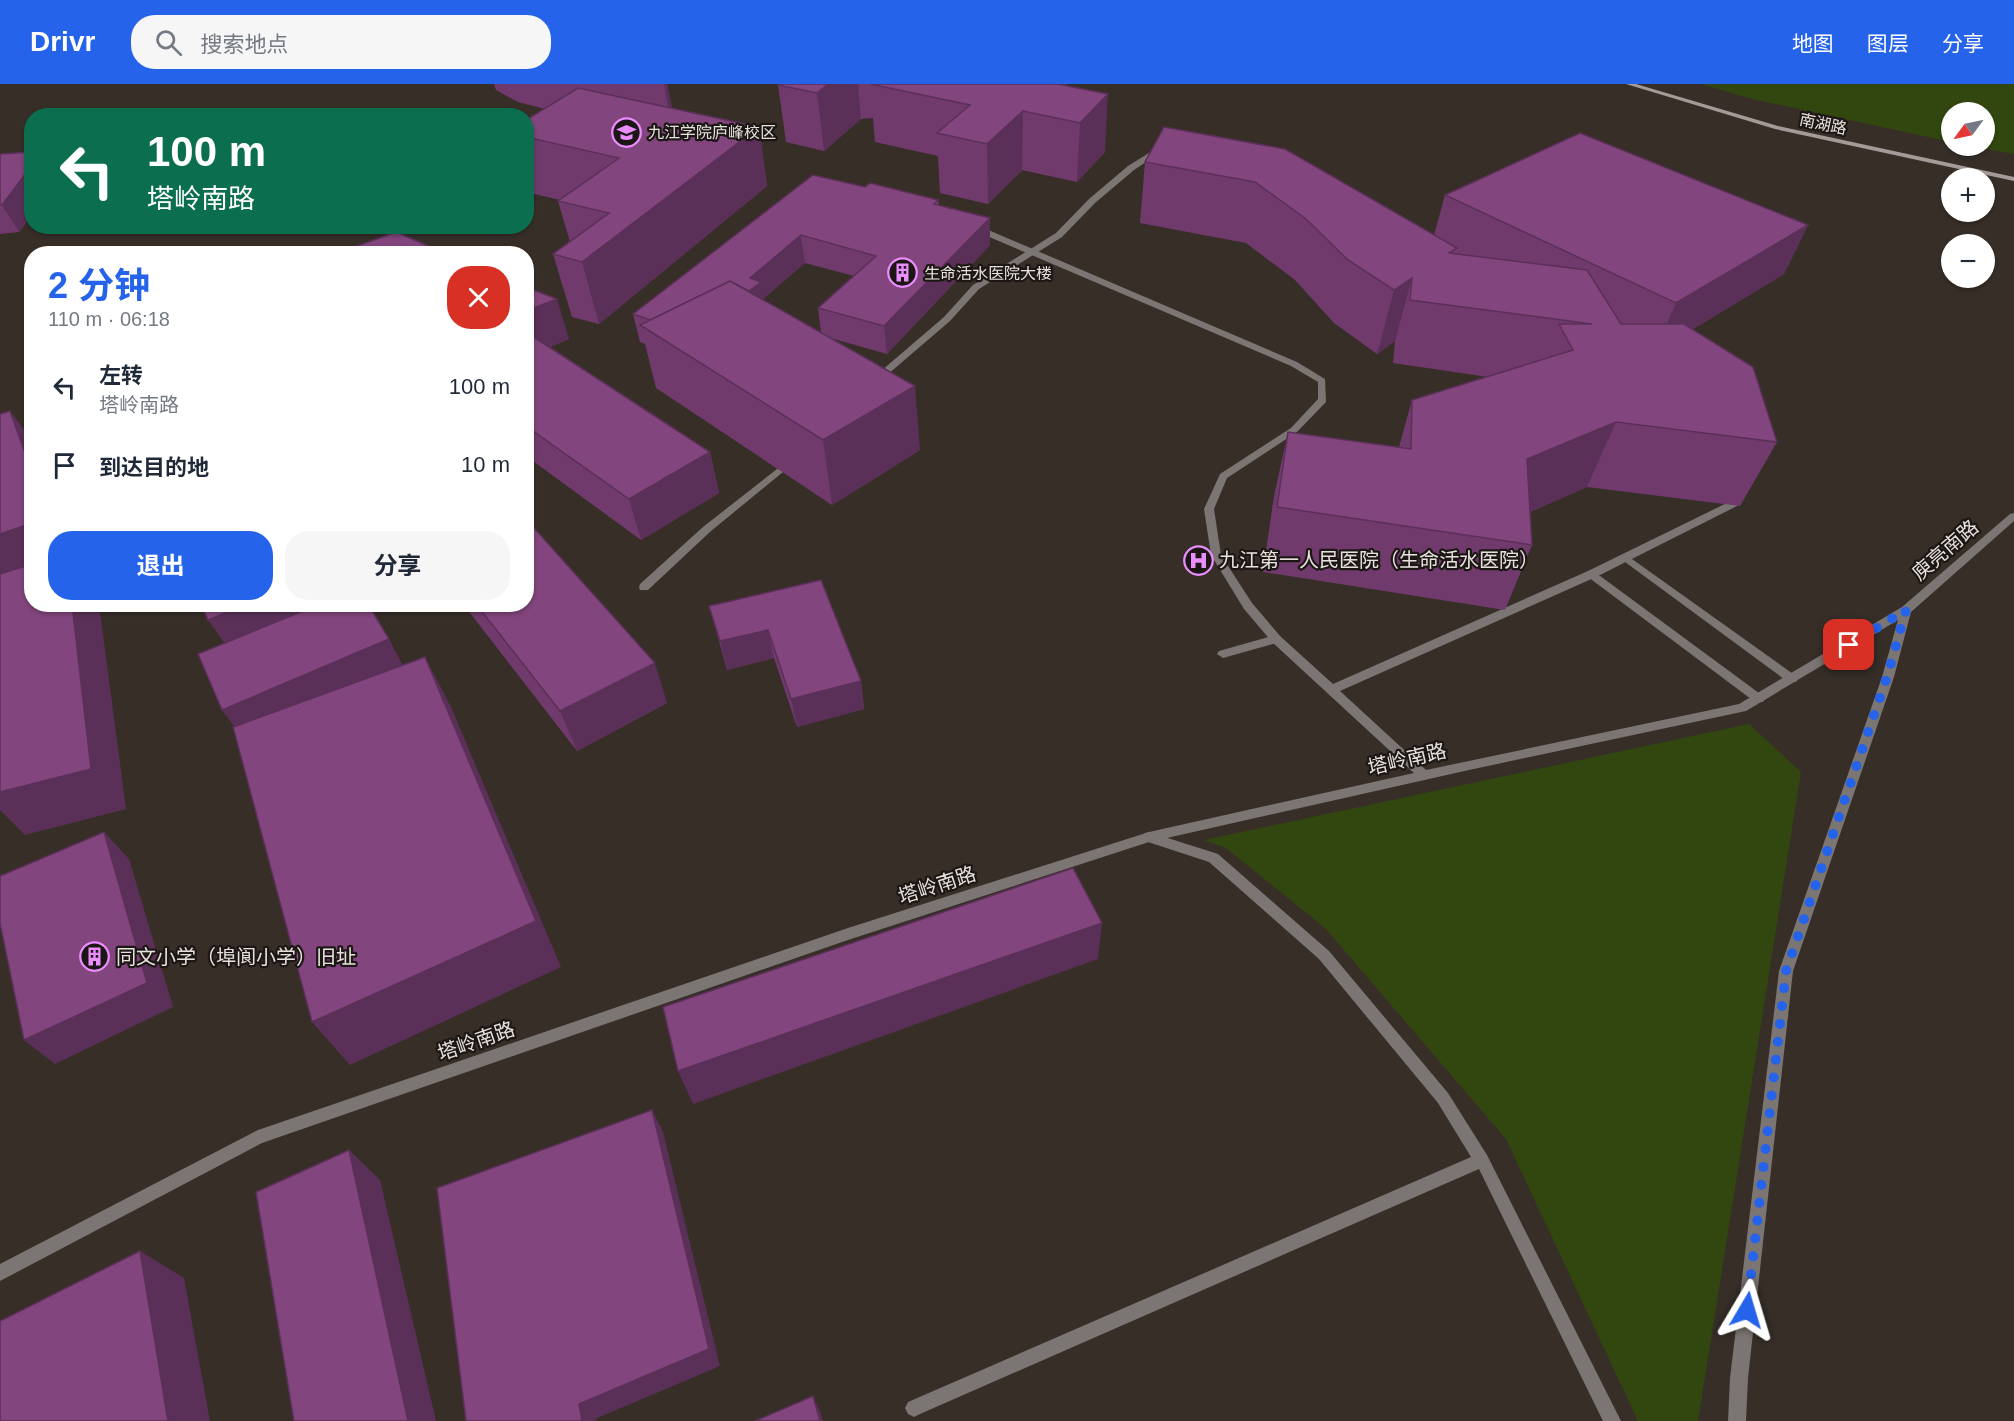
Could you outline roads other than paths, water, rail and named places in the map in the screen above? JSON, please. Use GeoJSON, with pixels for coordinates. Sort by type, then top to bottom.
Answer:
{"type":"FeatureCollection","features":[{"type":"Feature","properties":{"kind":"main road","name":"南湖路"},"geometry":{"type":"LineString","coordinates":[[1629,84],[1777,128],[2014,179]]}},
{"type":"Feature","properties":{"kind":"street"},"geometry":{"type":"LineString","coordinates":[[867,391],[947,319],[976,287],[1059,235],[1092,201],[1131,168],[1167,146]]}},
{"type":"Feature","properties":{"kind":"street"},"geometry":{"type":"LineString","coordinates":[[963,221],[985,234],[1294,364],[1322,381],[1323,400],[1294,430],[1223,476],[1209,509],[1216,555],[1248,606],[1276,639],[1424,775]]}},
{"type":"Feature","properties":{"kind":"street"},"geometry":{"type":"LineString","coordinates":[[644,587],[707,529],[802,453]]}},
{"type":"Feature","properties":{"kind":"street"},"geometry":{"type":"LineString","coordinates":[[1332,690],[1592,574],[1737,502]]}},
{"type":"Feature","properties":{"kind":"street","name":"庾亮南路"},"geometry":{"type":"LineString","coordinates":[[1906,610],[2014,516]]}},
{"type":"Feature","properties":{"kind":"street"},"geometry":{"type":"LineString","coordinates":[[1625,557],[1792,679]]}},
{"type":"Feature","properties":{"kind":"street"},"geometry":{"type":"LineString","coordinates":[[1592,574],[1759,699]]}},
{"type":"Feature","properties":{"kind":"street"},"geometry":{"type":"LineString","coordinates":[[1737,1421],[1739,1378],[1786,971],[1887,677],[1906,610]]}},
{"type":"Feature","properties":{"kind":"street","name":"塔岭南路"},"geometry":{"type":"LineString","coordinates":[[0,1273],[258,1137],[848,934],[1149,837],[1424,775],[1742,708],[1906,610]]}},
{"type":"Feature","properties":{"kind":"street"},"geometry":{"type":"LineString","coordinates":[[1223,654],[1276,639]]}},
{"type":"Feature","properties":{"kind":"street"},"geometry":{"type":"LineString","coordinates":[[1149,837],[1213,858],[1324,955],[1443,1098],[1482,1160],[1612,1421]]}},
{"type":"Feature","properties":{"kind":"street"},"geometry":{"type":"LineString","coordinates":[[914,1408],[1482,1160]]}},
{"type":"Feature","properties":{"kind":"place","name":"九江学院庐峰校区"},"geometry":{"type":"Point","coordinates":[627,132]}},
{"type":"Feature","properties":{"kind":"place","name":"生命活水医院大楼"},"geometry":{"type":"Point","coordinates":[903,273]}},
{"type":"Feature","properties":{"kind":"place","name":"九江第一人民医院（生命活水医院）"},"geometry":{"type":"Point","coordinates":[1198,560]}},
{"type":"Feature","properties":{"kind":"place","name":"同文小学（埠阆小学）旧址"},"geometry":{"type":"Point","coordinates":[95,957]}}]}
